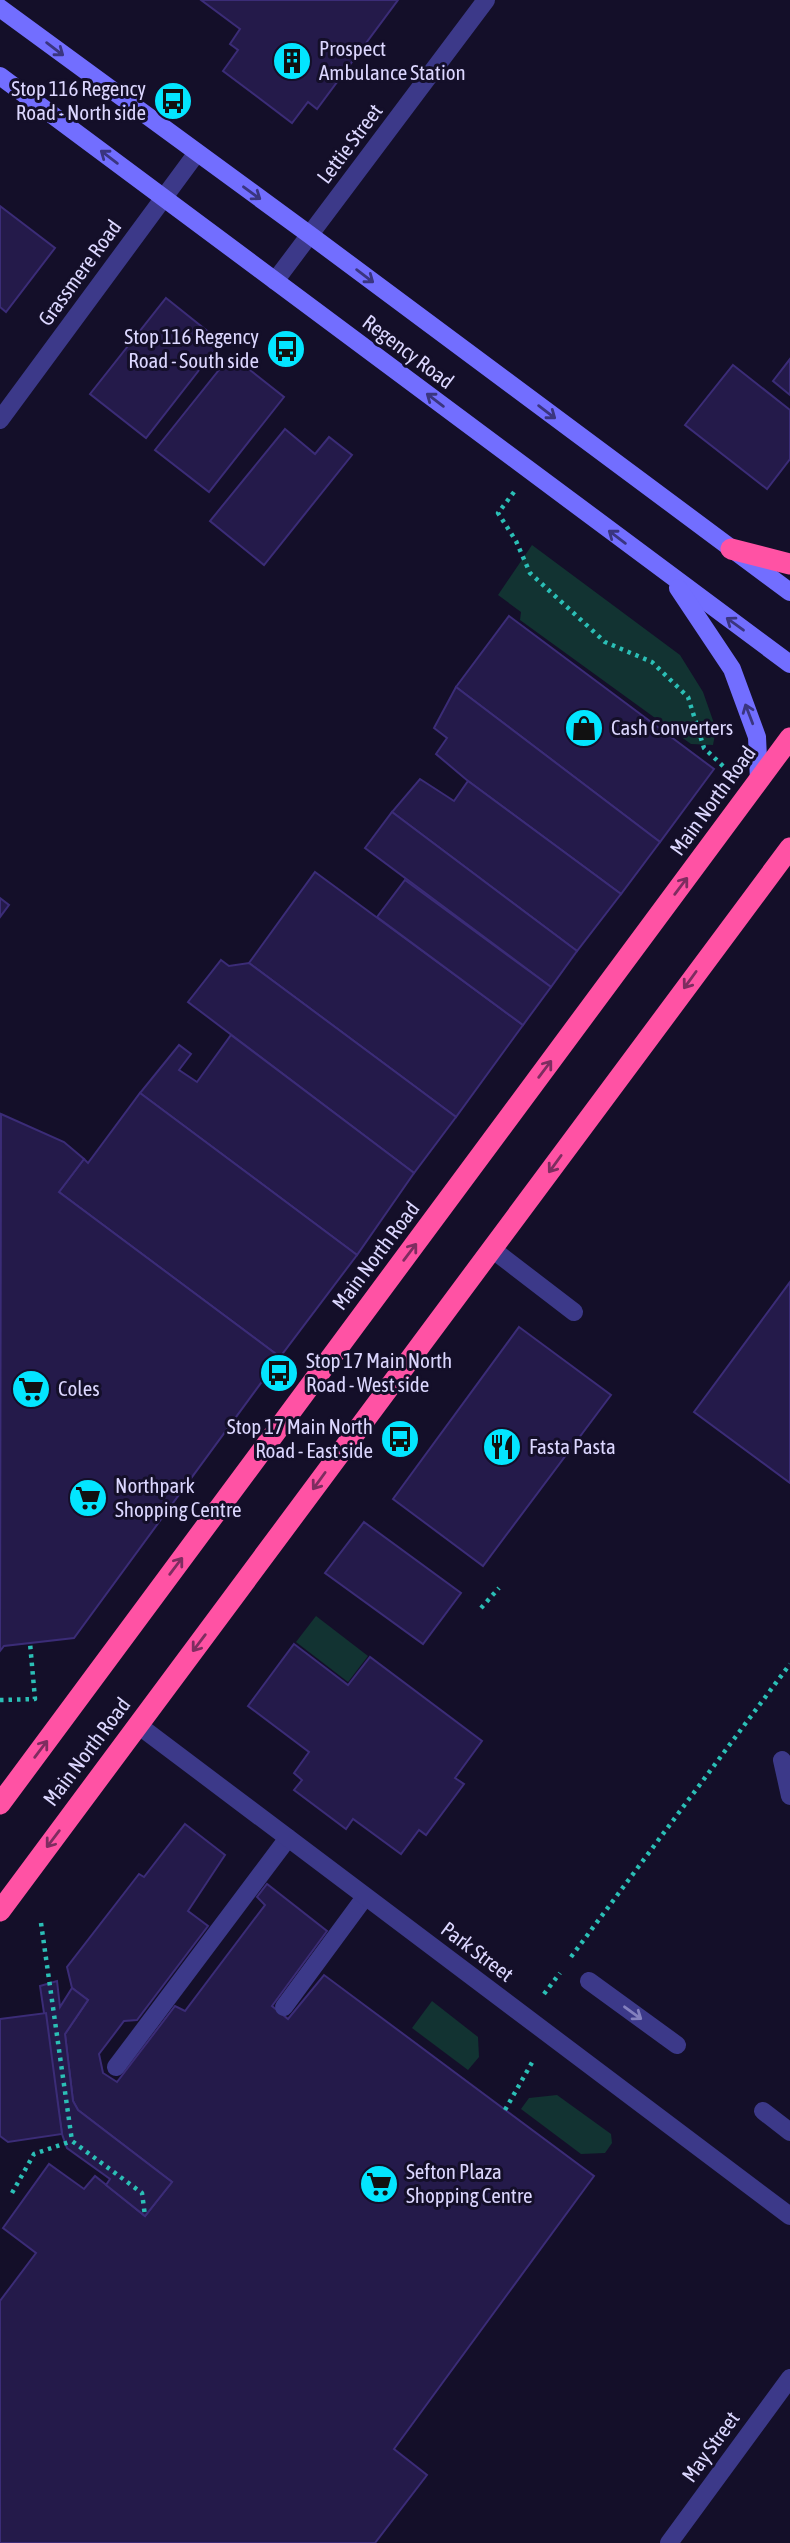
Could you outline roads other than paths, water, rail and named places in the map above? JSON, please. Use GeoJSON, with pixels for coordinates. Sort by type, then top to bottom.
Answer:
{"type":"FeatureCollection","features":[{"type":"Feature","properties":{"kind":"highway"},"geometry":{"type":"LineString","coordinates":[[730,549],[790,564]]}},
{"type":"Feature","properties":{"kind":"highway","name":"Main North Road"},"geometry":{"type":"LineString","coordinates":[[0,1804],[790,738]]}},
{"type":"Feature","properties":{"kind":"highway","name":"Main North Road"},"geometry":{"type":"LineString","coordinates":[[0,1911],[790,848]]}},
{"type":"Feature","properties":{"kind":"main road","name":"Regency Road"},"geometry":{"type":"LineString","coordinates":[[0,8],[790,592]]}},
{"type":"Feature","properties":{"kind":"main road","name":"Regency Road"},"geometry":{"type":"LineString","coordinates":[[0,76],[790,664]]}},
{"type":"Feature","properties":{"kind":"main road"},"geometry":{"type":"LineString","coordinates":[[671,578],[732,669],[757,737],[760,780]]}},
{"type":"Feature","properties":{"kind":"street","name":"Lettie Street"},"geometry":{"type":"LineString","coordinates":[[275,282],[486,0]]}},
{"type":"Feature","properties":{"kind":"street","name":"Grassmere Road"},"geometry":{"type":"LineString","coordinates":[[0,420],[196,154]]}},
{"type":"Feature","properties":{"kind":"street"},"geometry":{"type":"LineString","coordinates":[[492,1249],[574,1312]]}},
{"type":"Feature","properties":{"kind":"street","name":"Park Street"},"geometry":{"type":"LineString","coordinates":[[138,1725],[790,2216]]}},
{"type":"Feature","properties":{"kind":"street"},"geometry":{"type":"LineString","coordinates":[[782,1760],[790,1796]]}},
{"type":"Feature","properties":{"kind":"street"},"geometry":{"type":"LineString","coordinates":[[116,2067],[288,1838]]}},
{"type":"Feature","properties":{"kind":"street"},"geometry":{"type":"LineString","coordinates":[[284,2007],[365,1897]]}},
{"type":"Feature","properties":{"kind":"street"},"geometry":{"type":"LineString","coordinates":[[589,1981],[677,2045]]}},
{"type":"Feature","properties":{"kind":"street"},"geometry":{"type":"LineString","coordinates":[[763,2111],[790,2132]]}},
{"type":"Feature","properties":{"kind":"street","name":"May Street"},"geometry":{"type":"LineString","coordinates":[[669,2543],[790,2378]]}},
{"type":"Feature","properties":{"kind":"place","name":"Prospect Ambulance Station"},"geometry":{"type":"Point","coordinates":[292,61]}},
{"type":"Feature","properties":{"kind":"place","name":"Stop 116 Regency Road - North side"},"geometry":{"type":"Point","coordinates":[173,101]}},
{"type":"Feature","properties":{"kind":"place","name":"Stop 116 Regency Road - South side"},"geometry":{"type":"Point","coordinates":[286,349]}},
{"type":"Feature","properties":{"kind":"place","name":"Cash Converters"},"geometry":{"type":"Point","coordinates":[584,728]}},
{"type":"Feature","properties":{"kind":"place","name":"Stop 17 Main North Road - West side"},"geometry":{"type":"Point","coordinates":[279,1373]}},
{"type":"Feature","properties":{"kind":"place","name":"Coles"},"geometry":{"type":"Point","coordinates":[31,1389]}},
{"type":"Feature","properties":{"kind":"place","name":"Stop 17 Main North Road - East side"},"geometry":{"type":"Point","coordinates":[400,1439]}},
{"type":"Feature","properties":{"kind":"place","name":"Fasta Pasta"},"geometry":{"type":"Point","coordinates":[502,1447]}},
{"type":"Feature","properties":{"kind":"place","name":"Northpark Shopping Centre"},"geometry":{"type":"Point","coordinates":[88,1498]}},
{"type":"Feature","properties":{"kind":"place","name":"Sefton Plaza Shopping Centre"},"geometry":{"type":"Point","coordinates":[379,2184]}}]}
